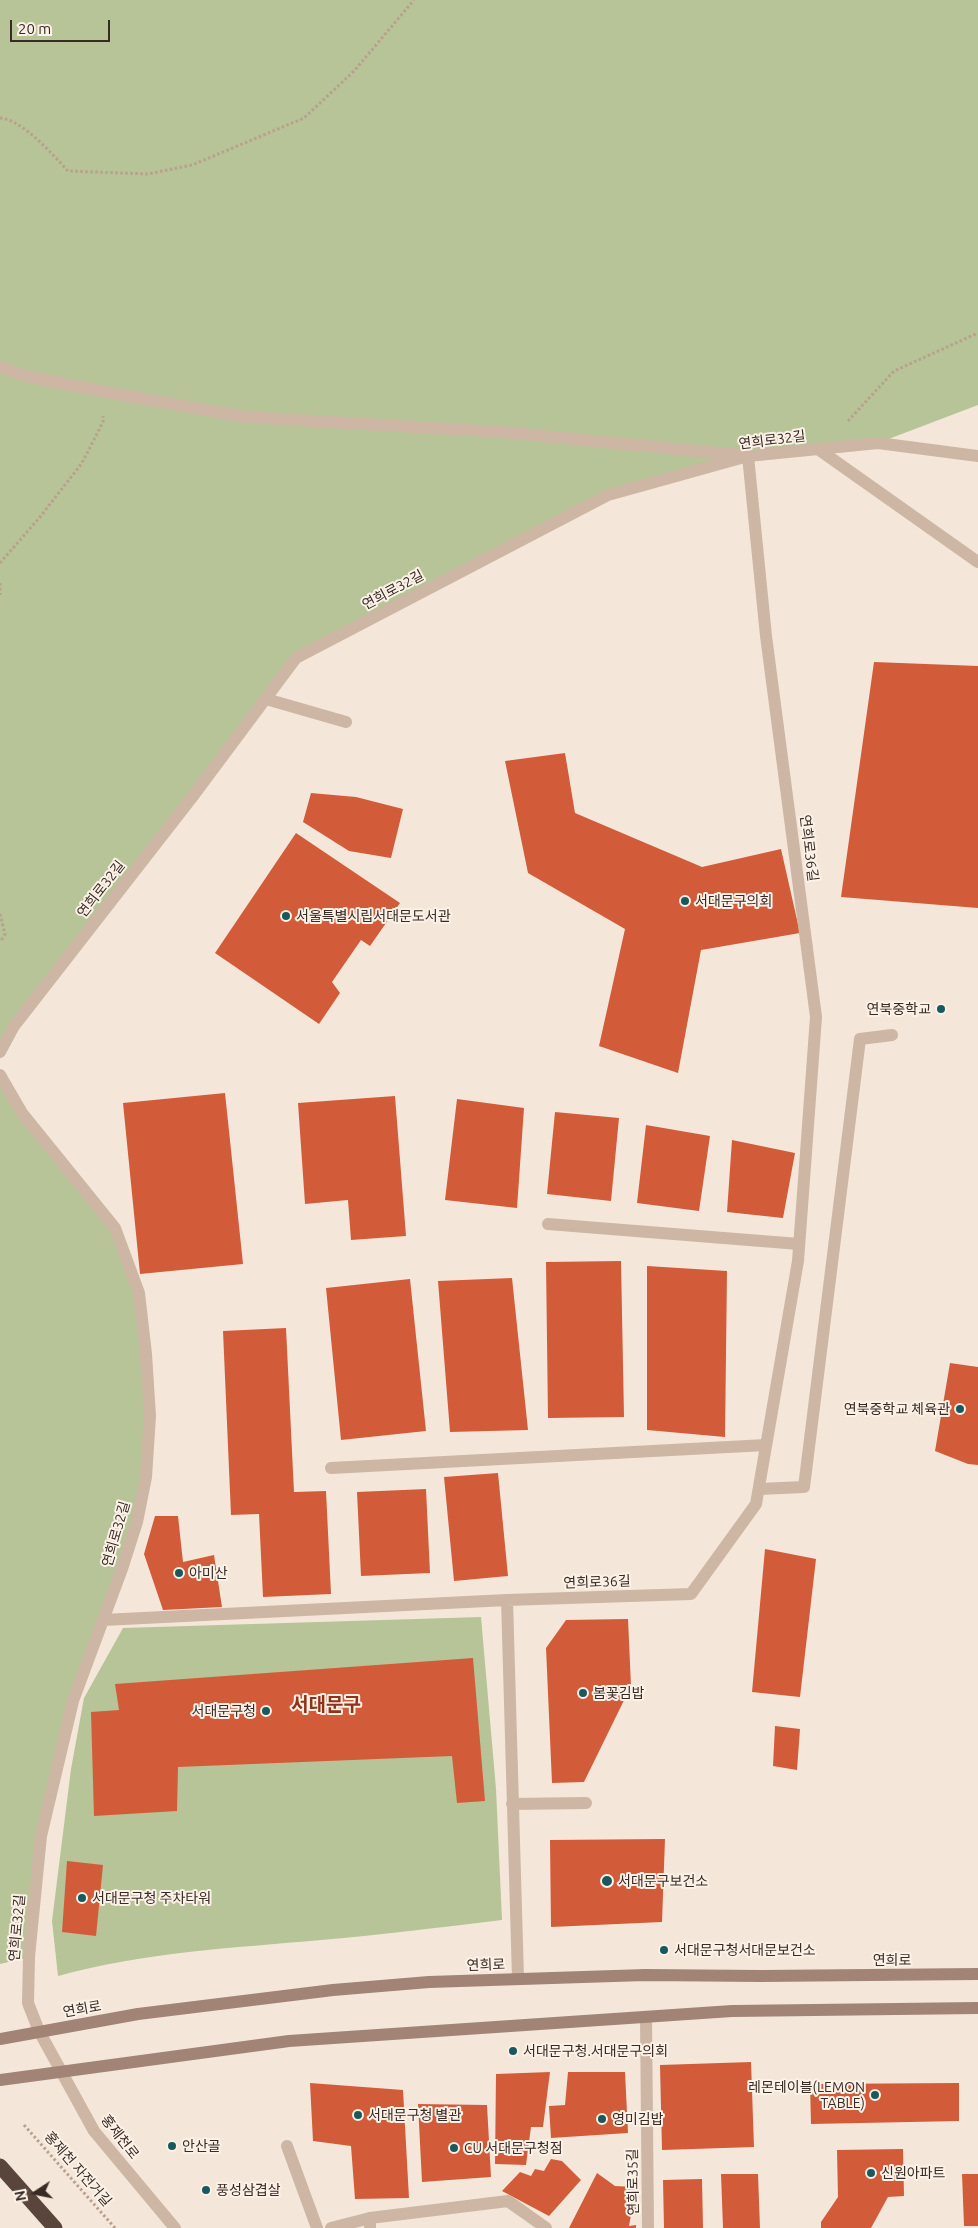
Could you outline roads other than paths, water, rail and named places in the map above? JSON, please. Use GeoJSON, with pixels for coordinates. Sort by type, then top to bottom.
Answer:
{"type":"FeatureCollection","features":[{"type":"Feature","properties":{"kind":"highway"},"geometry":{"type":"LineString","coordinates":[[0,2166],[55,2228]]}},
{"type":"Feature","properties":{"kind":"main road","name":"연희로"},"geometry":{"type":"LineString","coordinates":[[0,2039],[138,2014],[333,1990],[429,1982],[645,1975],[978,1974]]}},
{"type":"Feature","properties":{"kind":"main road"},"geometry":{"type":"LineString","coordinates":[[0,2080],[289,2041],[732,2011],[978,2008]]}},
{"type":"Feature","properties":{"kind":"street"},"geometry":{"type":"LineString","coordinates":[[0,367],[26,376],[246,417],[501,432],[748,456]]}},
{"type":"Feature","properties":{"kind":"street","name":"연희로32길"},"geometry":{"type":"LineString","coordinates":[[0,1052],[14,1026],[193,796],[296,658],[608,495],[748,456],[878,443],[978,456]]}},
{"type":"Feature","properties":{"kind":"street"},"geometry":{"type":"LineString","coordinates":[[818,449],[978,562]]}},
{"type":"Feature","properties":{"kind":"street","name":"연희로36길"},"geometry":{"type":"LineString","coordinates":[[507,1600],[691,1594],[756,1504],[798,1261],[816,1017],[766,636],[748,456]]}},
{"type":"Feature","properties":{"kind":"street"},"geometry":{"type":"LineString","coordinates":[[266,699],[346,722]]}},
{"type":"Feature","properties":{"kind":"street"},"geometry":{"type":"LineString","coordinates":[[758,1489],[804,1487],[860,1039],[892,1036]]}},
{"type":"Feature","properties":{"kind":"street","name":"연희로32길"},"geometry":{"type":"LineString","coordinates":[[0,1075],[22,1113],[115,1228],[139,1294],[146,1354],[150,1416],[146,1477],[137,1522],[73,1701],[40,1836],[29,1957],[28,2003],[39,2031]]}},
{"type":"Feature","properties":{"kind":"street"},"geometry":{"type":"LineString","coordinates":[[548,1224],[799,1244]]}},
{"type":"Feature","properties":{"kind":"street"},"geometry":{"type":"LineString","coordinates":[[330,1468],[766,1445]]}},
{"type":"Feature","properties":{"kind":"street"},"geometry":{"type":"LineString","coordinates":[[103,1620],[507,1600],[518,1978]]}},
{"type":"Feature","properties":{"kind":"street"},"geometry":{"type":"LineString","coordinates":[[512,1804],[586,1803]]}},
{"type":"Feature","properties":{"kind":"street","name":"연희로35길"},"geometry":{"type":"LineString","coordinates":[[646,2017],[648,2228]]}},
{"type":"Feature","properties":{"kind":"street","name":"홍제천로"},"geometry":{"type":"LineString","coordinates":[[39,2031],[94,2132],[175,2228]]}},
{"type":"Feature","properties":{"kind":"street"},"geometry":{"type":"LineString","coordinates":[[287,2146],[317,2228]]}},
{"type":"Feature","properties":{"kind":"street"},"geometry":{"type":"LineString","coordinates":[[331,2228],[508,2201],[546,2228]]}},
{"type":"Feature","properties":{"kind":"place","name":"서대문구의회"},"geometry":{"type":"Point","coordinates":[685,901]}},
{"type":"Feature","properties":{"kind":"place","name":"서울특별시립서대문도서관"},"geometry":{"type":"Point","coordinates":[286,916]}},
{"type":"Feature","properties":{"kind":"place","name":"연북중학교"},"geometry":{"type":"Point","coordinates":[941,1009]}},
{"type":"Feature","properties":{"kind":"place","name":"연북중학교 체육관"},"geometry":{"type":"Point","coordinates":[960,1409]}},
{"type":"Feature","properties":{"kind":"place","name":"아미산"},"geometry":{"type":"Point","coordinates":[179,1573]}},
{"type":"Feature","properties":{"kind":"place","name":"봄꽃김밥"},"geometry":{"type":"Point","coordinates":[583,1693]}},
{"type":"Feature","properties":{"kind":"place","name":"서대문구청"},"geometry":{"type":"Point","coordinates":[266,1711]}},
{"type":"Feature","properties":{"kind":"place","name":"서대문구보건소"},"geometry":{"type":"Point","coordinates":[607,1881]}},
{"type":"Feature","properties":{"kind":"place","name":"서대문구청 주차타워"},"geometry":{"type":"Point","coordinates":[82,1898]}},
{"type":"Feature","properties":{"kind":"place","name":"서대문구청서대문보건소"},"geometry":{"type":"Point","coordinates":[664,1950]}},
{"type":"Feature","properties":{"kind":"place","name":"서대문구청.서대문구의회"},"geometry":{"type":"Point","coordinates":[513,2051]}},
{"type":"Feature","properties":{"kind":"place","name":"레몬테이블(LEMON TABLE)"},"geometry":{"type":"Point","coordinates":[875,2095]}},
{"type":"Feature","properties":{"kind":"place","name":"서대문구청 별관"},"geometry":{"type":"Point","coordinates":[358,2115]}},
{"type":"Feature","properties":{"kind":"place","name":"영미김밥"},"geometry":{"type":"Point","coordinates":[602,2119]}},
{"type":"Feature","properties":{"kind":"place","name":"안산골"},"geometry":{"type":"Point","coordinates":[172,2146]}},
{"type":"Feature","properties":{"kind":"place","name":"CU 서대문구청점"},"geometry":{"type":"Point","coordinates":[454,2148]}},
{"type":"Feature","properties":{"kind":"place","name":"신원아파트"},"geometry":{"type":"Point","coordinates":[871,2173]}},
{"type":"Feature","properties":{"kind":"place","name":"풍성삼겹살"},"geometry":{"type":"Point","coordinates":[206,2190]}},
{"type":"Feature","properties":{"kind":"district","name":"서대문구"},"geometry":{"type":"Point","coordinates":[326,1705]}}]}
